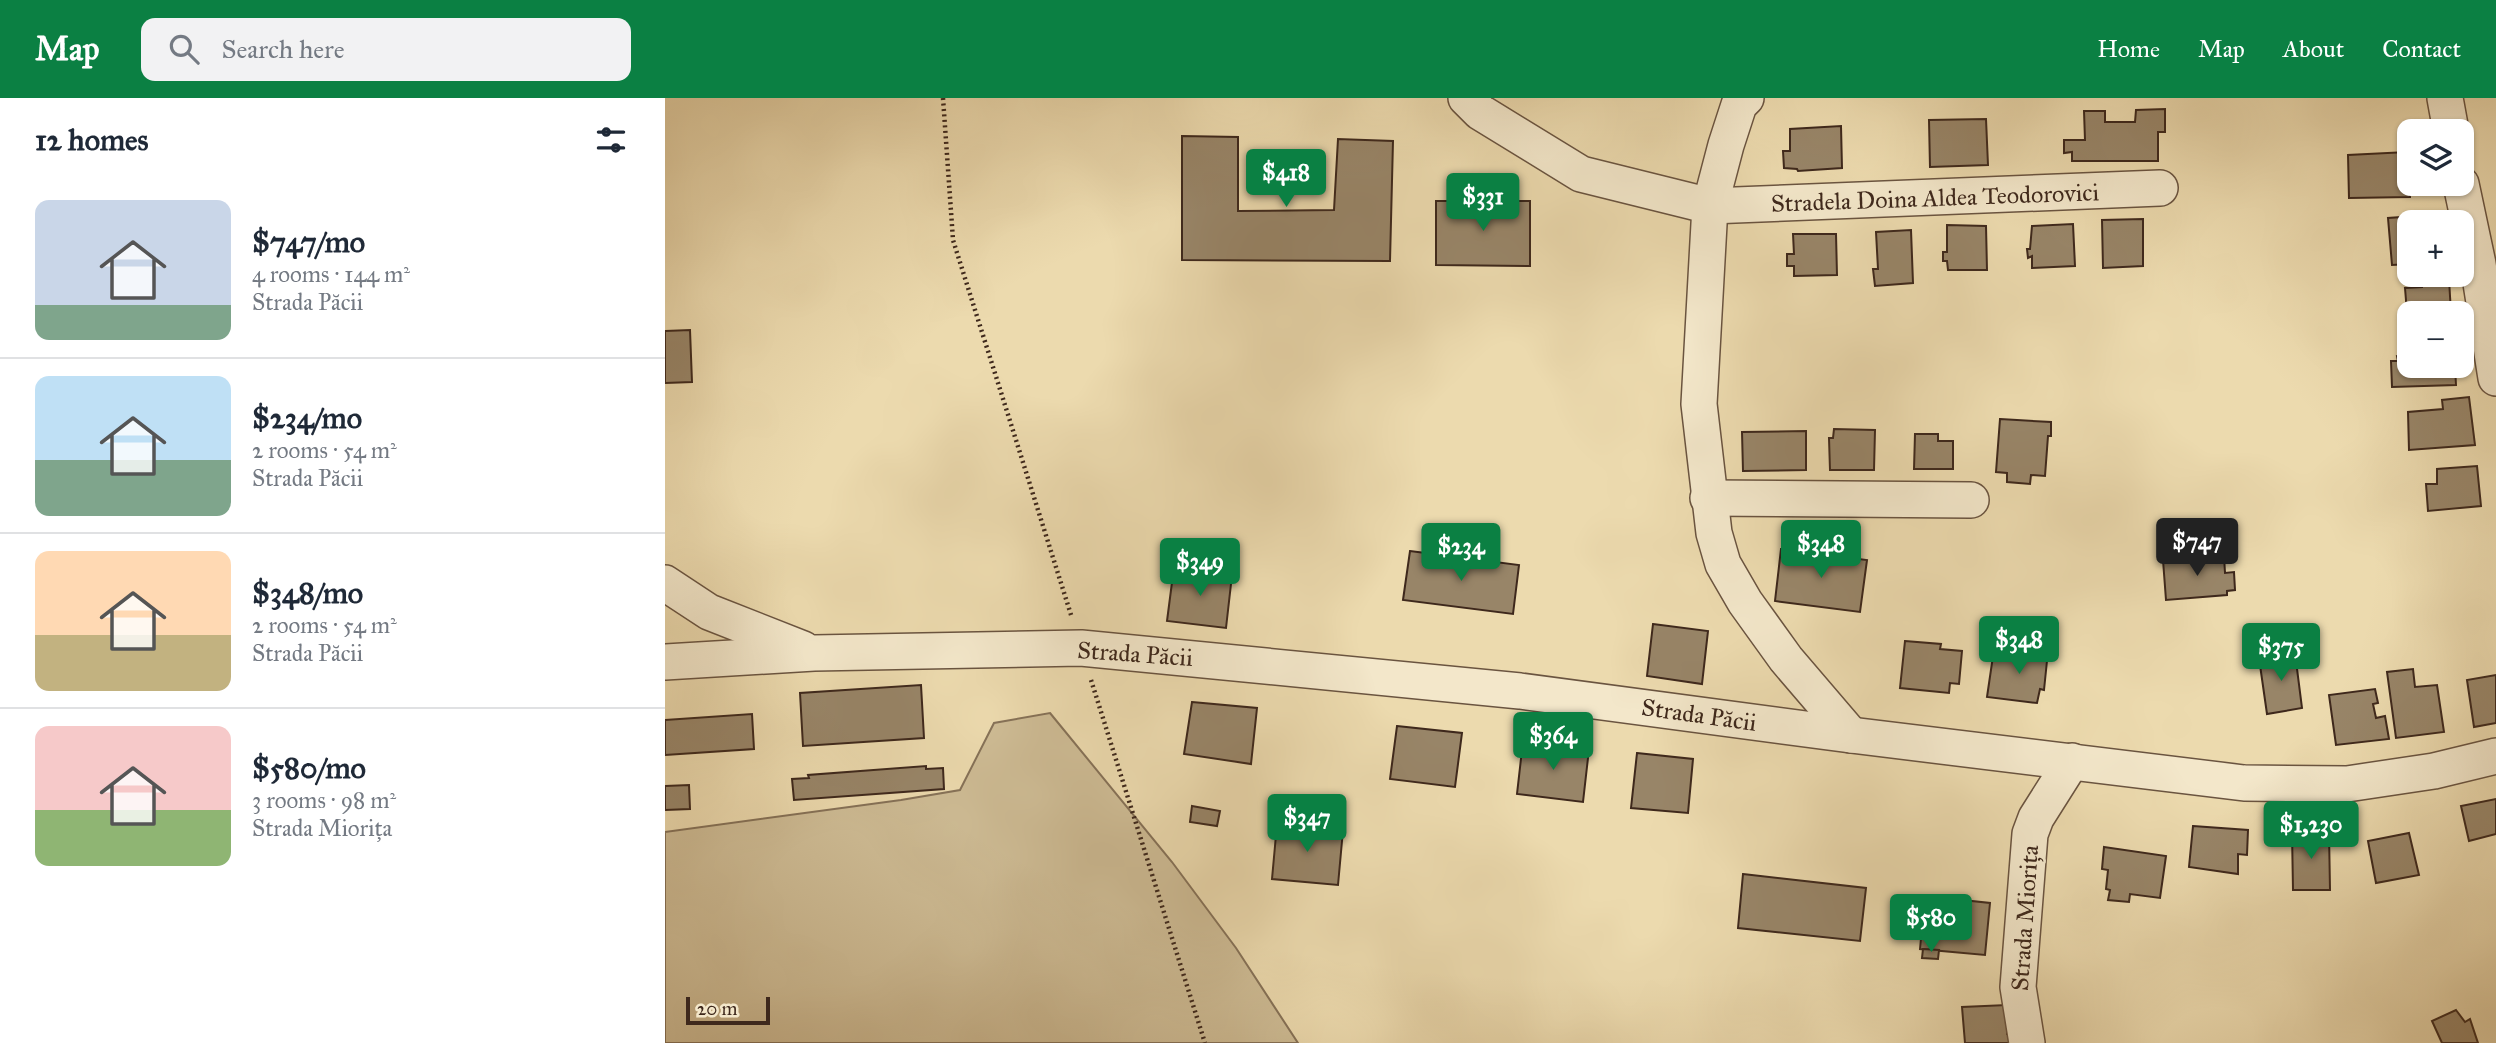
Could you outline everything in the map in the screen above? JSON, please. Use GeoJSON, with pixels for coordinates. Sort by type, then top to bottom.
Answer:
{"type":"FeatureCollection","features":[{"type":"Feature","properties":{"kind":"street","name":"Stradela Doina Aldea Teodorovici"},"geometry":{"type":"LineString","coordinates":[[1466,98],[1480,112],[1581,174],[1710,206],[2160,188]]}},
{"type":"Feature","properties":{"kind":"street"},"geometry":{"type":"LineString","coordinates":[[1747,98],[1739,105],[1710,206],[1699,404],[1708,498],[1723,564],[1745,602],[1786,659],[1851,736]]}},
{"type":"Feature","properties":{"kind":"street"},"geometry":{"type":"LineString","coordinates":[[2445,98],[2449,119]]}},
{"type":"Feature","properties":{"kind":"street"},"geometry":{"type":"LineString","coordinates":[[2466,196],[2487,264],[2496,378]]}},
{"type":"Feature","properties":{"kind":"street"},"geometry":{"type":"LineString","coordinates":[[1708,498],[1971,500]]}},
{"type":"Feature","properties":{"kind":"street","name":"Strada Păcii"},"geometry":{"type":"LineString","coordinates":[[665,583],[709,612],[814,653]]}},
{"type":"Feature","properties":{"kind":"street","name":"Strada Păcii"},"geometry":{"type":"LineString","coordinates":[[665,662],[814,653],[1081,648],[1520,691],[1851,736],[2244,783],[2347,784],[2434,771],[2496,756]]}},
{"type":"Feature","properties":{"kind":"street","name":"Strada Miorița"},"geometry":{"type":"LineString","coordinates":[[2027,1043],[2018,987],[2030,834],[2036,818],[2072,761]]}},
{"type":"Feature","properties":{"kind":"path"},"geometry":{"type":"LineString","coordinates":[[943,98],[953,240],[1205,1043]]}},
{"type":"Feature","properties":{"kind":"shaded area"},"geometry":{"type":"Polygon","coordinates":[[[1050,713],[1172,862],[1236,948],[1298,1043],[665,1043],[665,832],[960,790],[994,723],[1050,713]]]}},
{"type":"Feature","properties":{"kind":"building"},"geometry":{"type":"Polygon","coordinates":[[[2165,109],[2165,132],[2158,132],[2158,161],[2072,161],[2072,152],[2064,153],[2064,140],[2085,140],[2084,111],[2105,111],[2105,122],[2135,122],[2136,110],[2165,109]]]}},
{"type":"Feature","properties":{"kind":"building"},"geometry":{"type":"Polygon","coordinates":[[[1986,119],[1988,165],[1930,167],[1929,120],[1986,119]]]}},
{"type":"Feature","properties":{"kind":"building"},"geometry":{"type":"Polygon","coordinates":[[[1841,126],[1842,168],[1798,171],[1784,168],[1783,151],[1790,151],[1790,129],[1841,126]]]}},
{"type":"Feature","properties":{"kind":"building"},"geometry":{"type":"Polygon","coordinates":[[[1182,136],[1238,137],[1238,211],[1334,210],[1338,139],[1393,141],[1390,261],[1182,260],[1182,136]]]}},
{"type":"Feature","properties":{"kind":"building"},"geometry":{"type":"Polygon","coordinates":[[[2397,153],[2397,196],[2410,197],[2349,198],[2348,155],[2397,153]]]}},
{"type":"Feature","properties":{"kind":"building"},"geometry":{"type":"Polygon","coordinates":[[[1436,201],[1530,201],[1530,266],[1436,265],[1436,201]]]}},
{"type":"Feature","properties":{"kind":"building"},"geometry":{"type":"Polygon","coordinates":[[[2397,217],[2397,265],[2392,265],[2388,218],[2397,217]]]}},
{"type":"Feature","properties":{"kind":"building"},"geometry":{"type":"Polygon","coordinates":[[[2143,219],[2143,266],[2103,268],[2102,220],[2143,219]]]}},
{"type":"Feature","properties":{"kind":"building"},"geometry":{"type":"Polygon","coordinates":[[[2073,224],[2075,266],[2032,268],[2032,256],[2028,258],[2027,249],[2030,249],[2032,226],[2073,224]]]}},
{"type":"Feature","properties":{"kind":"building"},"geometry":{"type":"Polygon","coordinates":[[[1947,225],[1986,226],[1987,270],[1948,270],[1947,261],[1943,261],[1943,252],[1947,252],[1947,225]]]}},
{"type":"Feature","properties":{"kind":"building"},"geometry":{"type":"Polygon","coordinates":[[[1911,230],[1913,283],[1875,286],[1873,269],[1878,269],[1876,232],[1911,230]]]}},
{"type":"Feature","properties":{"kind":"building"},"geometry":{"type":"Polygon","coordinates":[[[1793,234],[1836,234],[1837,275],[1794,276],[1794,266],[1787,266],[1787,254],[1794,254],[1793,234]]]}},
{"type":"Feature","properties":{"kind":"building"},"geometry":{"type":"Polygon","coordinates":[[[2449,287],[2450,301],[2406,301],[2405,288],[2449,287]]]}},
{"type":"Feature","properties":{"kind":"building"},"geometry":{"type":"Polygon","coordinates":[[[690,330],[692,382],[665,383],[665,331],[690,330]]]}},
{"type":"Feature","properties":{"kind":"building"},"geometry":{"type":"Polygon","coordinates":[[[2391,361],[2397,361],[2397,378],[2456,378],[2456,385],[2392,387],[2391,361]]]}},
{"type":"Feature","properties":{"kind":"building"},"geometry":{"type":"Polygon","coordinates":[[[2469,397],[2475,445],[2409,450],[2408,412],[2443,409],[2442,400],[2469,397]]]}},
{"type":"Feature","properties":{"kind":"building"},"geometry":{"type":"Polygon","coordinates":[[[2000,419],[2051,422],[2045,476],[2031,475],[2030,484],[2007,482],[2007,473],[1996,472],[2000,419]]]}},
{"type":"Feature","properties":{"kind":"building"},"geometry":{"type":"Polygon","coordinates":[[[1834,429],[1875,430],[1874,470],[1830,470],[1829,438],[1833,438],[1834,429]]]}},
{"type":"Feature","properties":{"kind":"building"},"geometry":{"type":"Polygon","coordinates":[[[1806,431],[1806,470],[1743,471],[1742,432],[1806,431]]]}},
{"type":"Feature","properties":{"kind":"building"},"geometry":{"type":"Polygon","coordinates":[[[1915,434],[1938,434],[1938,441],[1953,441],[1953,469],[1914,469],[1915,434]]]}},
{"type":"Feature","properties":{"kind":"building"},"geometry":{"type":"Polygon","coordinates":[[[2477,466],[2481,506],[2428,511],[2426,484],[2437,484],[2437,469],[2477,466]]]}},
{"type":"Feature","properties":{"kind":"building"},"geometry":{"type":"Polygon","coordinates":[[[1781,549],[1867,560],[1860,612],[1775,601],[1781,549]]]}},
{"type":"Feature","properties":{"kind":"building"},"geometry":{"type":"Polygon","coordinates":[[[1410,551],[1519,565],[1513,614],[1403,600],[1410,551]]]}},
{"type":"Feature","properties":{"kind":"building"},"geometry":{"type":"Polygon","coordinates":[[[2224,556],[2225,573],[2234,572],[2235,590],[2227,591],[2227,595],[2166,600],[2163,560],[2224,556]]]}},
{"type":"Feature","properties":{"kind":"building"},"geometry":{"type":"Polygon","coordinates":[[[1174,567],[1232,575],[1226,628],[1167,621],[1174,567]]]}},
{"type":"Feature","properties":{"kind":"building"},"geometry":{"type":"Polygon","coordinates":[[[1653,624],[1708,631],[1702,684],[1647,676],[1653,624]]]}},
{"type":"Feature","properties":{"kind":"building"},"geometry":{"type":"Polygon","coordinates":[[[1905,641],[1941,644],[1940,649],[1962,651],[1959,684],[1950,683],[1949,693],[1900,688],[1905,641]]]}},
{"type":"Feature","properties":{"kind":"building"},"geometry":{"type":"Polygon","coordinates":[[[2020,649],[2048,651],[2044,690],[2040,689],[2037,703],[1987,697],[1993,656],[2018,658],[2020,649]]]}},
{"type":"Feature","properties":{"kind":"building"},"geometry":{"type":"Polygon","coordinates":[[[2295,653],[2302,708],[2267,714],[2259,658],[2295,653]]]}},
{"type":"Feature","properties":{"kind":"building"},"geometry":{"type":"Polygon","coordinates":[[[2413,669],[2415,687],[2437,685],[2444,732],[2396,738],[2387,672],[2413,669]]]}},
{"type":"Feature","properties":{"kind":"building"},"geometry":{"type":"Polygon","coordinates":[[[2496,675],[2496,723],[2474,727],[2467,680],[2496,675]]]}},
{"type":"Feature","properties":{"kind":"building"},"geometry":{"type":"Polygon","coordinates":[[[921,685],[924,738],[803,746],[800,693],[921,685]]]}},
{"type":"Feature","properties":{"kind":"building"},"geometry":{"type":"Polygon","coordinates":[[[2375,689],[2378,703],[2373,704],[2376,718],[2385,716],[2389,739],[2336,745],[2329,695],[2375,689]]]}},
{"type":"Feature","properties":{"kind":"building"},"geometry":{"type":"Polygon","coordinates":[[[1192,702],[1257,708],[1251,764],[1184,754],[1192,702]]]}},
{"type":"Feature","properties":{"kind":"building"},"geometry":{"type":"Polygon","coordinates":[[[752,714],[754,749],[665,755],[665,720],[752,714]]]}},
{"type":"Feature","properties":{"kind":"building"},"geometry":{"type":"Polygon","coordinates":[[[1397,726],[1462,733],[1455,787],[1390,779],[1397,726]]]}},
{"type":"Feature","properties":{"kind":"building"},"geometry":{"type":"Polygon","coordinates":[[[1523,741],[1589,749],[1583,802],[1517,794],[1523,741]]]}},
{"type":"Feature","properties":{"kind":"building"},"geometry":{"type":"Polygon","coordinates":[[[1637,753],[1693,759],[1688,813],[1631,808],[1637,753]]]}},
{"type":"Feature","properties":{"kind":"building"},"geometry":{"type":"Polygon","coordinates":[[[926,766],[926,769],[943,768],[944,789],[794,800],[792,779],[809,778],[808,775],[926,766]]]}},
{"type":"Feature","properties":{"kind":"building"},"geometry":{"type":"Polygon","coordinates":[[[689,785],[690,809],[665,810],[665,786],[689,785]]]}},
{"type":"Feature","properties":{"kind":"building"},"geometry":{"type":"Polygon","coordinates":[[[2496,799],[2496,834],[2469,841],[2461,806],[2496,799]]]}},
{"type":"Feature","properties":{"kind":"building"},"geometry":{"type":"Polygon","coordinates":[[[1192,806],[1220,811],[1217,826],[1190,822],[1192,806]]]}},
{"type":"Feature","properties":{"kind":"building"},"geometry":{"type":"Polygon","coordinates":[[[1277,824],[1343,830],[1338,885],[1272,879],[1277,824]]]}},
{"type":"Feature","properties":{"kind":"building"},"geometry":{"type":"Polygon","coordinates":[[[2193,826],[2248,830],[2247,855],[2238,854],[2238,874],[2189,867],[2193,826]]]}},
{"type":"Feature","properties":{"kind":"building"},"geometry":{"type":"Polygon","coordinates":[[[2292,832],[2329,832],[2330,890],[2293,890],[2292,832]]]}},
{"type":"Feature","properties":{"kind":"building"},"geometry":{"type":"Polygon","coordinates":[[[2409,833],[2419,875],[2376,883],[2368,841],[2409,833]]]}},
{"type":"Feature","properties":{"kind":"building"},"geometry":{"type":"Polygon","coordinates":[[[2104,847],[2166,856],[2160,898],[2130,894],[2129,902],[2108,900],[2108,870],[2102,869],[2104,847]]]}},
{"type":"Feature","properties":{"kind":"building"},"geometry":{"type":"Polygon","coordinates":[[[1743,874],[1866,888],[1860,941],[1738,928],[1743,874]]]}},
{"type":"Feature","properties":{"kind":"building"},"geometry":{"type":"Polygon","coordinates":[[[1925,896],[1990,903],[1985,955],[1920,949],[1925,896]]]}},
{"type":"Feature","properties":{"kind":"building"},"geometry":{"type":"Polygon","coordinates":[[[1923,949],[1939,950],[1938,959],[1922,958],[1923,949]]]}},
{"type":"Feature","properties":{"kind":"building"},"geometry":{"type":"Polygon","coordinates":[[[2007,1005],[2007,1034],[2010,1035],[2010,1043],[1965,1043],[1962,1007],[2007,1005]]]}},
{"type":"Feature","properties":{"kind":"building"},"geometry":{"type":"Polygon","coordinates":[[[2456,1010],[2465,1022],[2470,1019],[2478,1043],[2442,1043],[2432,1021],[2456,1010]]]}}]}
